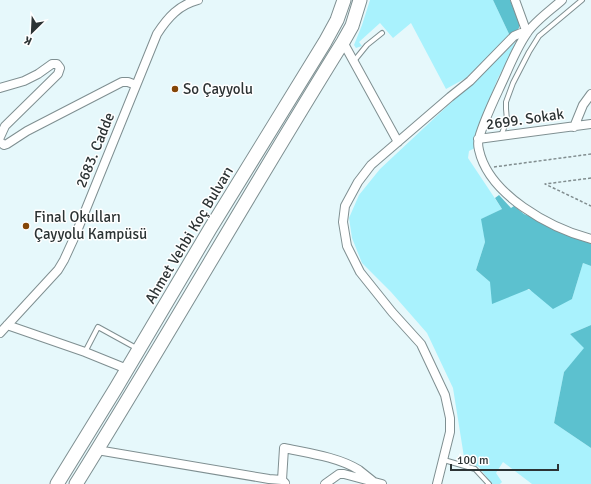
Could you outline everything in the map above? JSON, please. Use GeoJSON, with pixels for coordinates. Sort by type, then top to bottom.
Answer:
{"type":"FeatureCollection","features":[{"type":"Feature","properties":{"kind":"main road","name":"Ahmet Vehbi Koç Bulvarı"},"geometry":{"type":"LineString","coordinates":[[57,484],[325,42],[337,20],[344,0]]}},
{"type":"Feature","properties":{"kind":"main road","name":"Ahmet Vehbi Koç Bulvarı"},"geometry":{"type":"LineString","coordinates":[[76,484],[141,379],[260,176],[343,42],[353,22],[360,0]]}},
{"type":"Feature","properties":{"kind":"street","name":"2683. Cadde"},"geometry":{"type":"LineString","coordinates":[[0,332],[51,278],[64,260],[76,236],[153,43],[163,25],[175,11],[188,3],[198,0]]}},
{"type":"Feature","properties":{"kind":"street"},"geometry":{"type":"LineString","coordinates":[[515,0],[527,32]]}},
{"type":"Feature","properties":{"kind":"street"},"geometry":{"type":"LineString","coordinates":[[478,139],[496,95],[527,32],[562,0]]}},
{"type":"Feature","properties":{"kind":"street"},"geometry":{"type":"LineString","coordinates":[[437,484],[450,432],[450,418],[445,395],[421,344],[392,312],[360,272],[347,246],[343,222],[345,206],[358,182],[371,165],[470,81],[514,36],[520,32],[527,32]]}},
{"type":"Feature","properties":{"kind":"street"},"geometry":{"type":"LineString","coordinates":[[343,42],[398,142]]}},
{"type":"Feature","properties":{"kind":"street"},"geometry":{"type":"LineString","coordinates":[[0,88],[24,81],[38,74],[52,64],[57,64],[60,68],[58,74],[5,126],[0,136]]}},
{"type":"Feature","properties":{"kind":"street"},"geometry":{"type":"LineString","coordinates":[[0,142],[4,145],[8,144],[27,131],[122,82],[128,82],[136,85]]}},
{"type":"Feature","properties":{"kind":"street"},"geometry":{"type":"LineString","coordinates":[[574,127],[583,105],[591,94]]}},
{"type":"Feature","properties":{"kind":"street","name":"2699. Sokak"},"geometry":{"type":"LineString","coordinates":[[591,124],[478,139],[479,149],[486,168],[500,188],[519,204],[560,227],[574,234],[591,239]]}},
{"type":"Feature","properties":{"kind":"street"},"geometry":{"type":"LineString","coordinates":[[6,326],[85,352],[127,369]]}},
{"type":"Feature","properties":{"kind":"street"},"geometry":{"type":"LineString","coordinates":[[97,450],[268,481],[283,482],[284,448],[336,461],[358,470],[378,483]]}},
{"type":"Feature","properties":{"kind":"street"},"geometry":{"type":"LineString","coordinates":[[325,484],[339,474],[378,483]]}},
{"type":"Feature","properties":{"kind":"lane"},"geometry":{"type":"LineString","coordinates":[[501,136],[507,120],[506,102],[513,83],[529,52],[539,36],[582,0]]}},
{"type":"Feature","properties":{"kind":"lane"},"geometry":{"type":"LineString","coordinates":[[354,61],[367,45],[382,32]]}},
{"type":"Feature","properties":{"kind":"lane"},"geometry":{"type":"LineString","coordinates":[[85,352],[98,327],[139,350]]}},
{"type":"Feature","properties":{"kind":"lane"},"geometry":{"type":"LineString","coordinates":[[444,460],[475,469],[489,484]]}},
{"type":"Feature","properties":{"kind":"path"},"geometry":{"type":"LineString","coordinates":[[486,168],[591,154]]}},
{"type":"Feature","properties":{"kind":"path"},"geometry":{"type":"LineString","coordinates":[[591,178],[545,184],[591,206]]}},
{"type":"Feature","properties":{"kind":"shaded area"},"geometry":{"type":"Polygon","coordinates":[[[370,0],[493,0],[510,36],[466,78],[446,89],[411,23],[393,38],[380,23],[359,42],[362,46],[356,48],[354,45],[370,0]]]}},
{"type":"Feature","properties":{"kind":"shaded area"},"geometry":{"type":"Polygon","coordinates":[[[493,0],[510,0],[519,23],[519,28],[510,36],[493,0]]]}},
{"type":"Feature","properties":{"kind":"shaded area"},"geometry":{"type":"Polygon","coordinates":[[[519,39],[498,78],[476,132],[475,148],[469,151],[468,158],[502,209],[482,219],[485,242],[476,270],[490,282],[572,299],[583,263],[591,266],[591,325],[570,334],[585,348],[564,372],[554,423],[591,448],[591,484],[532,484],[503,462],[496,473],[502,482],[500,484],[492,484],[479,467],[466,461],[464,457],[453,388],[427,333],[391,292],[362,263],[352,238],[349,218],[359,195],[380,169],[519,39]]]}},
{"type":"Feature","properties":{"kind":"shaded area"},"geometry":{"type":"Polygon","coordinates":[[[499,195],[511,208],[514,206],[524,214],[591,243],[591,266],[583,263],[572,299],[553,309],[529,289],[492,304],[490,282],[476,270],[485,242],[481,219],[502,209],[495,198],[499,195]]]}},
{"type":"Feature","properties":{"kind":"shaded area"},"geometry":{"type":"Polygon","coordinates":[[[591,325],[591,448],[554,423],[564,372],[584,348],[570,334],[591,325]]]}},
{"type":"Feature","properties":{"kind":"place","name":"So Çayyolu"},"geometry":{"type":"Point","coordinates":[175,89]}},
{"type":"Feature","properties":{"kind":"place","name":"Final Okulları Çayyolu Kampüsü"},"geometry":{"type":"Point","coordinates":[26,226]}}]}
